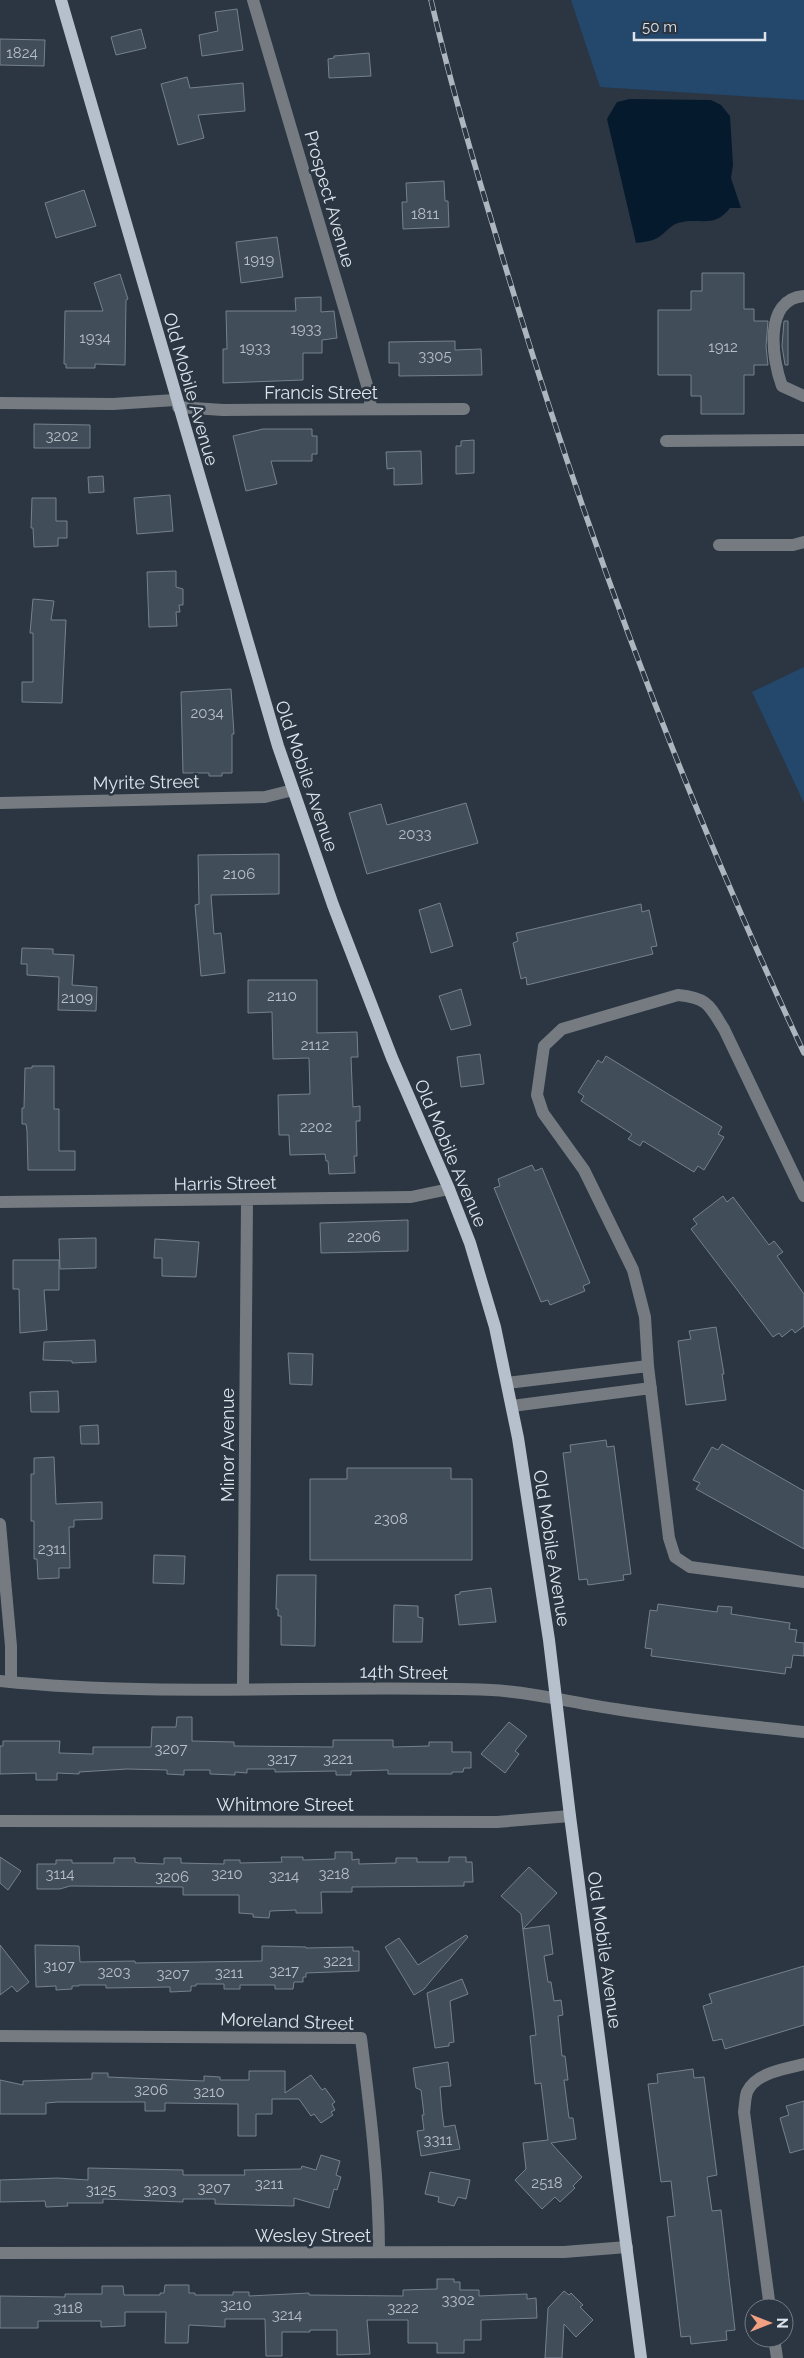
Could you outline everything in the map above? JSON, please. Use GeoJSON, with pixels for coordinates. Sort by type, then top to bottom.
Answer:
{"type":"FeatureCollection","features":[{"type":"Feature","properties":{"kind":"main road","name":"Old Mobile Avenue"},"geometry":{"type":"LineString","coordinates":[[60,0],[252,662],[293,790],[333,905],[392,1058],[449,1189],[470,1243],[484,1288],[508,1383],[556,1698],[641,2358]]}},
{"type":"Feature","properties":{"kind":"street","name":"Prospect Avenue"},"geometry":{"type":"LineString","coordinates":[[253,0],[369,392],[371,409]]}},
{"type":"Feature","properties":{"kind":"street"},"geometry":{"type":"LineString","coordinates":[[804,296],[796,297],[784,303],[776,317],[774,340],[776,369],[782,386],[804,396]]}},
{"type":"Feature","properties":{"kind":"street","name":"Francis Street"},"geometry":{"type":"LineString","coordinates":[[0,403],[176,404],[223,410],[464,410]]}},
{"type":"Feature","properties":{"kind":"street"},"geometry":{"type":"LineString","coordinates":[[666,441],[804,440]]}},
{"type":"Feature","properties":{"kind":"street"},"geometry":{"type":"LineString","coordinates":[[719,545],[793,545],[804,542]]}},
{"type":"Feature","properties":{"kind":"street","name":"Myrite Street"},"geometry":{"type":"LineString","coordinates":[[0,803],[264,797],[293,790]]}},
{"type":"Feature","properties":{"kind":"street"},"geometry":{"type":"LineString","coordinates":[[804,1196],[724,1029],[709,1006],[698,997],[678,994],[562,1028],[544,1046],[536,1095],[543,1114],[584,1170],[633,1270],[646,1317],[648,1366],[669,1538],[674,1557],[690,1567],[804,1582]]}},
{"type":"Feature","properties":{"kind":"street","name":"Harris Street"},"geometry":{"type":"LineString","coordinates":[[0,1202],[247,1201],[411,1197],[449,1189]]}},
{"type":"Feature","properties":{"kind":"street","name":"Minor Avenue"},"geometry":{"type":"LineString","coordinates":[[243,1689],[247,1201]]}},
{"type":"Feature","properties":{"kind":"street"},"geometry":{"type":"LineString","coordinates":[[508,1383],[648,1366]]}},
{"type":"Feature","properties":{"kind":"street"},"geometry":{"type":"LineString","coordinates":[[512,1406],[651,1388]]}},
{"type":"Feature","properties":{"kind":"street"},"geometry":{"type":"LineString","coordinates":[[0,1524],[12,1646],[6,1681]]}},
{"type":"Feature","properties":{"kind":"street","name":"14th Street"},"geometry":{"type":"LineString","coordinates":[[6,1681],[84,1687],[493,1690],[556,1698],[615,1709],[804,1732]]}},
{"type":"Feature","properties":{"kind":"street","name":"Whitmore Street"},"geometry":{"type":"LineString","coordinates":[[0,1821],[497,1822],[570,1816]]}},
{"type":"Feature","properties":{"kind":"street","name":"Moreland Street"},"geometry":{"type":"LineString","coordinates":[[0,2036],[361,2038],[374,2140],[379,2204],[379,2252]]}},
{"type":"Feature","properties":{"kind":"street"},"geometry":{"type":"LineString","coordinates":[[769,2298],[744,2112],[748,2092],[757,2080],[768,2074],[804,2064]]}},
{"type":"Feature","properties":{"kind":"street","name":"Wesley Street"},"geometry":{"type":"LineString","coordinates":[[0,2253],[564,2252],[627,2247]]}},
{"type":"Feature","properties":{"kind":"shaded area"},"geometry":{"type":"Polygon","coordinates":[[[571,0],[804,0],[804,100],[600,87],[571,0]]]}},
{"type":"Feature","properties":{"kind":"shaded area"},"geometry":{"type":"Polygon","coordinates":[[[630,99],[711,100],[721,105],[730,116],[733,165],[731,178],[741,208],[730,208],[718,218],[712,220],[678,223],[657,238],[636,243],[607,119],[617,102],[630,99]]]}},
{"type":"Feature","properties":{"kind":"shaded area"},"geometry":{"type":"Polygon","coordinates":[[[804,667],[804,803],[752,692],[804,667]]]}},
{"type":"Feature","properties":{"kind":"building"},"geometry":{"type":"Polygon","coordinates":[[[237,9],[243,50],[202,56],[199,35],[218,31],[215,12],[237,9]]]}},
{"type":"Feature","properties":{"kind":"building"},"geometry":{"type":"Polygon","coordinates":[[[141,29],[146,48],[116,55],[111,37],[141,29]]]}},
{"type":"Feature","properties":{"kind":"building"},"geometry":{"type":"Polygon","coordinates":[[[0,39],[45,40],[44,66],[0,65],[0,39]]]}},
{"type":"Feature","properties":{"kind":"building"},"geometry":{"type":"Polygon","coordinates":[[[369,53],[371,76],[329,78],[328,59],[334,58],[334,56],[369,53]]]}},
{"type":"Feature","properties":{"kind":"building"},"geometry":{"type":"Polygon","coordinates":[[[187,77],[190,88],[243,83],[245,111],[198,115],[204,138],[178,145],[161,84],[187,77]]]}},
{"type":"Feature","properties":{"kind":"building"},"geometry":{"type":"Polygon","coordinates":[[[444,181],[445,201],[448,201],[449,227],[403,229],[402,202],[407,202],[406,183],[444,181]]]}},
{"type":"Feature","properties":{"kind":"building"},"geometry":{"type":"Polygon","coordinates":[[[84,190],[96,226],[56,238],[45,203],[84,190]]]}},
{"type":"Feature","properties":{"kind":"building"},"geometry":{"type":"Polygon","coordinates":[[[277,237],[283,277],[241,283],[236,242],[277,237]]]}},
{"type":"Feature","properties":{"kind":"building"},"geometry":{"type":"Polygon","coordinates":[[[702,273],[744,273],[744,309],[754,309],[754,321],[768,321],[766,346],[768,365],[754,365],[754,375],[744,375],[744,414],[701,414],[701,396],[691,396],[691,375],[658,375],[658,310],[691,310],[691,291],[702,291],[702,273]]]}},
{"type":"Feature","properties":{"kind":"building"},"geometry":{"type":"Polygon","coordinates":[[[120,274],[128,299],[126,300],[125,365],[95,364],[95,368],[66,368],[66,364],[64,364],[65,311],[103,311],[94,283],[120,274]]]}},
{"type":"Feature","properties":{"kind":"building"},"geometry":{"type":"Polygon","coordinates":[[[321,297],[321,312],[334,311],[337,338],[322,340],[322,353],[303,353],[303,380],[223,383],[223,349],[227,349],[226,311],[296,311],[295,298],[321,297]]]}},
{"type":"Feature","properties":{"kind":"building"},"geometry":{"type":"Polygon","coordinates":[[[784,321],[788,321],[788,365],[785,365],[782,346],[784,321]]]}},
{"type":"Feature","properties":{"kind":"building"},"geometry":{"type":"Polygon","coordinates":[[[455,341],[455,350],[481,349],[482,375],[399,376],[399,363],[389,363],[389,342],[455,341]]]}},
{"type":"Feature","properties":{"kind":"building"},"geometry":{"type":"Polygon","coordinates":[[[34,424],[90,425],[90,448],[34,448],[34,424]]]}},
{"type":"Feature","properties":{"kind":"building"},"geometry":{"type":"Polygon","coordinates":[[[263,429],[312,429],[312,436],[317,436],[317,454],[312,454],[312,461],[271,461],[277,484],[246,491],[233,436],[263,429]]]}},
{"type":"Feature","properties":{"kind":"building"},"geometry":{"type":"Polygon","coordinates":[[[474,440],[474,473],[456,474],[456,446],[461,446],[461,441],[474,440]]]}},
{"type":"Feature","properties":{"kind":"building"},"geometry":{"type":"Polygon","coordinates":[[[421,451],[422,484],[394,485],[394,468],[387,469],[386,452],[421,451]]]}},
{"type":"Feature","properties":{"kind":"building"},"geometry":{"type":"Polygon","coordinates":[[[103,476],[104,492],[89,493],[88,477],[103,476]]]}},
{"type":"Feature","properties":{"kind":"building"},"geometry":{"type":"Polygon","coordinates":[[[170,495],[173,531],[137,534],[134,498],[170,495]]]}},
{"type":"Feature","properties":{"kind":"building"},"geometry":{"type":"Polygon","coordinates":[[[32,498],[56,498],[56,521],[67,521],[67,538],[58,538],[58,546],[34,547],[33,528],[31,528],[32,498]]]}},
{"type":"Feature","properties":{"kind":"building"},"geometry":{"type":"Polygon","coordinates":[[[176,571],[176,587],[183,589],[183,605],[179,605],[180,612],[176,612],[177,626],[149,627],[147,572],[176,571]]]}},
{"type":"Feature","properties":{"kind":"building"},"geometry":{"type":"Polygon","coordinates":[[[33,599],[54,601],[51,620],[66,620],[62,703],[22,702],[22,682],[33,682],[33,633],[30,633],[33,599]]]}},
{"type":"Feature","properties":{"kind":"building"},"geometry":{"type":"Polygon","coordinates":[[[231,689],[234,734],[232,734],[232,773],[222,773],[222,776],[209,776],[209,773],[183,773],[181,692],[231,689]]]}},
{"type":"Feature","properties":{"kind":"building"},"geometry":{"type":"Polygon","coordinates":[[[466,803],[478,843],[367,874],[349,813],[381,804],[387,825],[466,803]]]}},
{"type":"Feature","properties":{"kind":"building"},"geometry":{"type":"Polygon","coordinates":[[[279,854],[279,894],[211,895],[214,934],[221,933],[225,973],[201,976],[195,905],[199,904],[198,855],[279,854]]]}},
{"type":"Feature","properties":{"kind":"building"},"geometry":{"type":"Polygon","coordinates":[[[440,903],[453,946],[431,953],[419,910],[440,903]]]}},
{"type":"Feature","properties":{"kind":"building"},"geometry":{"type":"Polygon","coordinates":[[[641,904],[642,912],[649,910],[657,946],[651,947],[653,954],[527,985],[526,977],[521,979],[513,943],[518,941],[516,933],[641,904]]]}},
{"type":"Feature","properties":{"kind":"building"},"geometry":{"type":"Polygon","coordinates":[[[22,948],[53,949],[53,954],[74,955],[72,985],[97,987],[96,1011],[58,1010],[59,977],[27,975],[27,964],[21,964],[22,948]]]}},
{"type":"Feature","properties":{"kind":"building"},"geometry":{"type":"Polygon","coordinates":[[[248,980],[317,980],[317,1033],[357,1032],[358,1057],[351,1057],[353,1107],[360,1106],[360,1121],[356,1121],[357,1156],[354,1156],[355,1173],[329,1174],[328,1161],[326,1161],[325,1154],[290,1155],[289,1135],[279,1135],[278,1095],[310,1094],[309,1058],[273,1059],[272,1012],[248,1013],[248,980]]]}},
{"type":"Feature","properties":{"kind":"building"},"geometry":{"type":"Polygon","coordinates":[[[461,989],[471,1025],[451,1030],[439,996],[461,989]]]}},
{"type":"Feature","properties":{"kind":"building"},"geometry":{"type":"Polygon","coordinates":[[[480,1054],[484,1084],[461,1087],[457,1057],[480,1054]]]}},
{"type":"Feature","properties":{"kind":"building"},"geometry":{"type":"Polygon","coordinates":[[[606,1056],[722,1127],[718,1134],[724,1137],[704,1170],[698,1166],[694,1172],[643,1141],[640,1146],[628,1139],[632,1134],[581,1101],[584,1096],[578,1092],[598,1060],[602,1063],[606,1056]]]}},
{"type":"Feature","properties":{"kind":"building"},"geometry":{"type":"Polygon","coordinates":[[[32,1066],[54,1066],[54,1109],[59,1109],[59,1151],[75,1151],[75,1170],[28,1170],[27,1131],[26,1124],[22,1124],[22,1108],[24,1108],[25,1068],[32,1068],[32,1066]]]}},
{"type":"Feature","properties":{"kind":"building"},"geometry":{"type":"Polygon","coordinates":[[[532,1165],[535,1171],[542,1168],[590,1283],[583,1286],[585,1291],[550,1305],[548,1300],[541,1302],[494,1188],[500,1186],[498,1179],[532,1165]]]}},
{"type":"Feature","properties":{"kind":"building"},"geometry":{"type":"Polygon","coordinates":[[[723,1196],[727,1202],[733,1197],[769,1245],[774,1241],[783,1252],[777,1256],[804,1294],[804,1326],[795,1333],[792,1329],[782,1337],[779,1333],[773,1337],[691,1229],[697,1224],[693,1219],[723,1196]]]}},
{"type":"Feature","properties":{"kind":"building"},"geometry":{"type":"Polygon","coordinates":[[[408,1220],[408,1251],[321,1253],[320,1223],[408,1220]]]}},
{"type":"Feature","properties":{"kind":"building"},"geometry":{"type":"Polygon","coordinates":[[[96,1238],[96,1268],[60,1269],[59,1239],[96,1238]]]}},
{"type":"Feature","properties":{"kind":"building"},"geometry":{"type":"Polygon","coordinates":[[[155,1239],[199,1242],[196,1277],[162,1276],[162,1258],[154,1258],[155,1239]]]}},
{"type":"Feature","properties":{"kind":"building"},"geometry":{"type":"Polygon","coordinates":[[[13,1260],[59,1260],[59,1290],[44,1290],[47,1330],[20,1333],[19,1289],[13,1289],[13,1260]]]}},
{"type":"Feature","properties":{"kind":"building"},"geometry":{"type":"Polygon","coordinates":[[[716,1327],[724,1374],[722,1374],[726,1400],[686,1405],[678,1341],[691,1339],[689,1331],[716,1327]]]}},
{"type":"Feature","properties":{"kind":"building"},"geometry":{"type":"Polygon","coordinates":[[[95,1340],[96,1362],[72,1363],[72,1361],[43,1360],[44,1342],[95,1340]]]}},
{"type":"Feature","properties":{"kind":"building"},"geometry":{"type":"Polygon","coordinates":[[[288,1353],[313,1354],[312,1385],[290,1384],[288,1353]]]}},
{"type":"Feature","properties":{"kind":"building"},"geometry":{"type":"Polygon","coordinates":[[[58,1391],[59,1412],[31,1412],[30,1392],[58,1391]]]}},
{"type":"Feature","properties":{"kind":"building"},"geometry":{"type":"Polygon","coordinates":[[[98,1425],[99,1444],[81,1444],[80,1426],[98,1425]]]}},
{"type":"Feature","properties":{"kind":"building"},"geometry":{"type":"Polygon","coordinates":[[[606,1440],[607,1447],[614,1446],[631,1574],[623,1575],[624,1580],[588,1585],[587,1579],[579,1580],[563,1453],[571,1452],[570,1445],[606,1440]]]}},
{"type":"Feature","properties":{"kind":"building"},"geometry":{"type":"Polygon","coordinates":[[[722,1444],[804,1491],[804,1549],[696,1489],[700,1483],[693,1480],[712,1447],[718,1450],[722,1444]]]}},
{"type":"Feature","properties":{"kind":"building"},"geometry":{"type":"Polygon","coordinates":[[[54,1457],[56,1504],[102,1502],[102,1519],[74,1520],[74,1527],[69,1527],[70,1568],[59,1568],[59,1578],[38,1579],[37,1559],[34,1559],[34,1521],[31,1521],[31,1474],[34,1474],[34,1458],[54,1457]]]}},
{"type":"Feature","properties":{"kind":"building"},"geometry":{"type":"Polygon","coordinates":[[[347,1468],[451,1468],[451,1479],[472,1479],[472,1560],[310,1560],[310,1479],[347,1479],[347,1468]]]}},
{"type":"Feature","properties":{"kind":"building"},"geometry":{"type":"Polygon","coordinates":[[[154,1555],[185,1556],[184,1584],[153,1583],[154,1555]]]}},
{"type":"Feature","properties":{"kind":"building"},"geometry":{"type":"Polygon","coordinates":[[[277,1575],[316,1575],[315,1646],[281,1645],[281,1616],[278,1616],[278,1609],[276,1609],[277,1575]]]}},
{"type":"Feature","properties":{"kind":"building"},"geometry":{"type":"Polygon","coordinates":[[[491,1588],[496,1622],[459,1625],[455,1595],[460,1594],[460,1592],[491,1588]]]}},
{"type":"Feature","properties":{"kind":"building"},"geometry":{"type":"Polygon","coordinates":[[[658,1604],[717,1612],[718,1606],[732,1607],[731,1614],[790,1623],[789,1629],[797,1630],[795,1642],[804,1643],[804,1656],[793,1655],[791,1668],[786,1667],[785,1674],[651,1656],[652,1649],[645,1648],[650,1610],[657,1611],[658,1604]]]}},
{"type":"Feature","properties":{"kind":"building"},"geometry":{"type":"Polygon","coordinates":[[[394,1605],[418,1606],[418,1617],[423,1618],[422,1642],[393,1642],[394,1605]]]}},
{"type":"Feature","properties":{"kind":"building"},"geometry":{"type":"Polygon","coordinates":[[[177,1717],[192,1717],[192,1741],[234,1742],[234,1746],[333,1747],[333,1740],[393,1740],[393,1747],[429,1746],[429,1742],[452,1742],[452,1752],[471,1752],[471,1768],[464,1768],[463,1772],[452,1772],[452,1774],[388,1774],[388,1770],[351,1771],[351,1775],[336,1775],[336,1771],[275,1772],[275,1769],[247,1769],[247,1773],[235,1772],[235,1775],[210,1774],[210,1770],[184,1770],[184,1775],[167,1774],[167,1770],[127,1769],[79,1772],[79,1774],[57,1773],[57,1780],[36,1780],[36,1773],[0,1774],[0,1746],[3,1746],[3,1741],[60,1741],[59,1753],[93,1754],[93,1747],[151,1747],[152,1727],[176,1727],[177,1717]]]}},
{"type":"Feature","properties":{"kind":"building"},"geometry":{"type":"Polygon","coordinates":[[[509,1722],[527,1736],[515,1751],[519,1754],[505,1773],[481,1754],[509,1722]]]}},
{"type":"Feature","properties":{"kind":"building"},"geometry":{"type":"Polygon","coordinates":[[[335,1852],[352,1852],[352,1860],[359,1859],[359,1864],[396,1863],[396,1858],[417,1858],[417,1862],[449,1862],[449,1857],[466,1857],[466,1862],[472,1862],[473,1882],[464,1882],[464,1886],[352,1887],[352,1892],[321,1892],[322,1913],[296,1913],[296,1910],[270,1911],[269,1918],[253,1917],[253,1914],[239,1913],[239,1895],[183,1895],[183,1887],[70,1886],[60,1889],[37,1889],[37,1864],[56,1864],[56,1860],[72,1860],[72,1863],[114,1863],[114,1858],[135,1858],[135,1862],[138,1863],[164,1864],[164,1858],[181,1858],[181,1863],[224,1864],[224,1860],[240,1860],[240,1863],[282,1862],[281,1857],[303,1857],[303,1860],[335,1859],[335,1852]]]}},
{"type":"Feature","properties":{"kind":"building"},"geometry":{"type":"Polygon","coordinates":[[[0,1857],[21,1871],[8,1890],[0,1883],[0,1857]]]}},
{"type":"Feature","properties":{"kind":"building"},"geometry":{"type":"Polygon","coordinates":[[[529,1867],[557,1893],[523,1929],[549,1925],[553,1954],[544,1956],[548,1982],[551,1982],[554,2001],[561,2000],[563,2015],[558,2016],[562,2056],[565,2056],[568,2080],[564,2080],[569,2118],[573,2118],[576,2139],[551,2143],[582,2177],[573,2186],[575,2188],[560,2202],[555,2197],[542,2209],[515,2180],[526,2169],[523,2143],[548,2140],[541,2083],[535,2084],[530,2036],[536,2035],[521,1914],[501,1896],[529,1867]]]}},
{"type":"Feature","properties":{"kind":"building"},"geometry":{"type":"Polygon","coordinates":[[[466,1935],[468,1937],[424,1989],[414,1995],[385,1947],[399,1938],[418,1965],[466,1935]]]}},
{"type":"Feature","properties":{"kind":"building"},"geometry":{"type":"Polygon","coordinates":[[[0,1945],[29,1982],[17,1992],[12,1986],[0,1995],[0,1945]]]}},
{"type":"Feature","properties":{"kind":"building"},"geometry":{"type":"Polygon","coordinates":[[[35,1945],[79,1946],[80,1962],[135,1961],[135,1963],[262,1961],[262,1946],[306,1948],[353,1947],[353,1951],[359,1951],[359,1971],[306,1973],[306,1977],[303,1977],[303,1982],[294,1982],[293,1989],[275,1989],[275,1985],[240,1985],[240,1989],[224,1989],[224,1984],[196,1984],[196,1986],[191,1986],[191,1991],[170,1992],[170,1987],[106,1988],[106,1985],[79,1985],[72,1986],[72,1989],[56,1990],[56,1986],[36,1987],[35,1945]]]}},
{"type":"Feature","properties":{"kind":"building"},"geometry":{"type":"Polygon","coordinates":[[[804,1966],[804,2025],[725,2049],[722,2039],[713,2041],[703,2006],[712,2003],[709,1994],[804,1966]]]}},
{"type":"Feature","properties":{"kind":"building"},"geometry":{"type":"Polygon","coordinates":[[[462,1979],[468,1994],[450,2001],[454,2042],[449,2043],[449,2046],[435,2048],[427,1993],[462,1979]]]}},
{"type":"Feature","properties":{"kind":"building"},"geometry":{"type":"Polygon","coordinates":[[[448,2062],[451,2086],[440,2087],[444,2127],[455,2125],[460,2149],[421,2156],[417,2131],[424,2130],[422,2115],[424,2115],[421,2090],[416,2088],[413,2068],[448,2062]]]}},
{"type":"Feature","properties":{"kind":"building"},"geometry":{"type":"Polygon","coordinates":[[[693,2069],[694,2078],[704,2077],[717,2175],[707,2177],[712,2211],[721,2210],[735,2330],[726,2331],[727,2340],[691,2344],[690,2336],[681,2337],[667,2217],[675,2216],[671,2181],[661,2182],[648,2084],[658,2083],[657,2074],[693,2069]]]}},
{"type":"Feature","properties":{"kind":"building"},"geometry":{"type":"Polygon","coordinates":[[[249,2071],[285,2071],[285,2093],[311,2075],[322,2090],[325,2088],[335,2102],[332,2104],[335,2110],[331,2112],[333,2115],[321,2123],[314,2114],[311,2116],[299,2099],[272,2099],[272,2114],[256,2114],[256,2136],[238,2136],[238,2104],[165,2103],[165,2111],[145,2111],[145,2102],[58,2102],[46,2103],[46,2114],[0,2114],[0,2080],[23,2085],[23,2081],[92,2079],[92,2073],[108,2073],[108,2077],[204,2081],[204,2076],[220,2077],[220,2080],[249,2080],[249,2071]]]}},
{"type":"Feature","properties":{"kind":"building"},"geometry":{"type":"Polygon","coordinates":[[[804,2101],[804,2149],[790,2153],[780,2118],[789,2115],[786,2106],[804,2101]]]}},
{"type":"Feature","properties":{"kind":"building"},"geometry":{"type":"Polygon","coordinates":[[[321,2155],[340,2161],[336,2175],[341,2177],[337,2190],[334,2189],[329,2208],[294,2198],[294,2206],[215,2204],[215,2199],[183,2199],[183,2202],[103,2199],[103,2203],[67,2203],[68,2206],[46,2207],[45,2201],[0,2202],[0,2180],[58,2178],[88,2180],[88,2168],[183,2170],[183,2175],[245,2175],[244,2170],[301,2169],[302,2166],[316,2170],[321,2155]]]}},
{"type":"Feature","properties":{"kind":"building"},"geometry":{"type":"Polygon","coordinates":[[[430,2172],[470,2180],[466,2199],[458,2197],[454,2206],[438,2202],[439,2197],[425,2194],[430,2172]]]}},
{"type":"Feature","properties":{"kind":"building"},"geometry":{"type":"Polygon","coordinates":[[[437,2279],[454,2279],[454,2282],[460,2282],[460,2290],[479,2290],[479,2296],[527,2294],[527,2299],[536,2298],[537,2318],[481,2320],[481,2340],[464,2340],[464,2353],[437,2353],[437,2343],[408,2343],[408,2320],[367,2320],[370,2354],[337,2355],[337,2330],[310,2330],[310,2332],[282,2332],[282,2356],[266,2356],[265,2319],[225,2319],[225,2327],[189,2325],[188,2343],[165,2343],[166,2312],[125,2312],[125,2326],[101,2327],[101,2321],[38,2321],[38,2328],[0,2328],[0,2296],[65,2297],[65,2294],[102,2294],[102,2286],[123,2286],[124,2295],[160,2295],[160,2293],[164,2293],[165,2285],[189,2285],[189,2293],[195,2293],[195,2295],[233,2295],[233,2292],[249,2292],[249,2296],[309,2293],[309,2295],[403,2296],[403,2290],[437,2289],[437,2279]]]}},
{"type":"Feature","properties":{"kind":"building"},"geometry":{"type":"Polygon","coordinates":[[[564,2291],[569,2295],[571,2293],[583,2305],[580,2307],[593,2320],[576,2337],[564,2324],[562,2358],[545,2358],[548,2308],[564,2291]]]}},
{"type":"Feature","properties":{"kind":"railway"},"geometry":{"type":"LineString","coordinates":[[431,0],[461,116],[518,308],[548,403],[613,592],[684,778],[762,962],[804,1053]]}}]}
